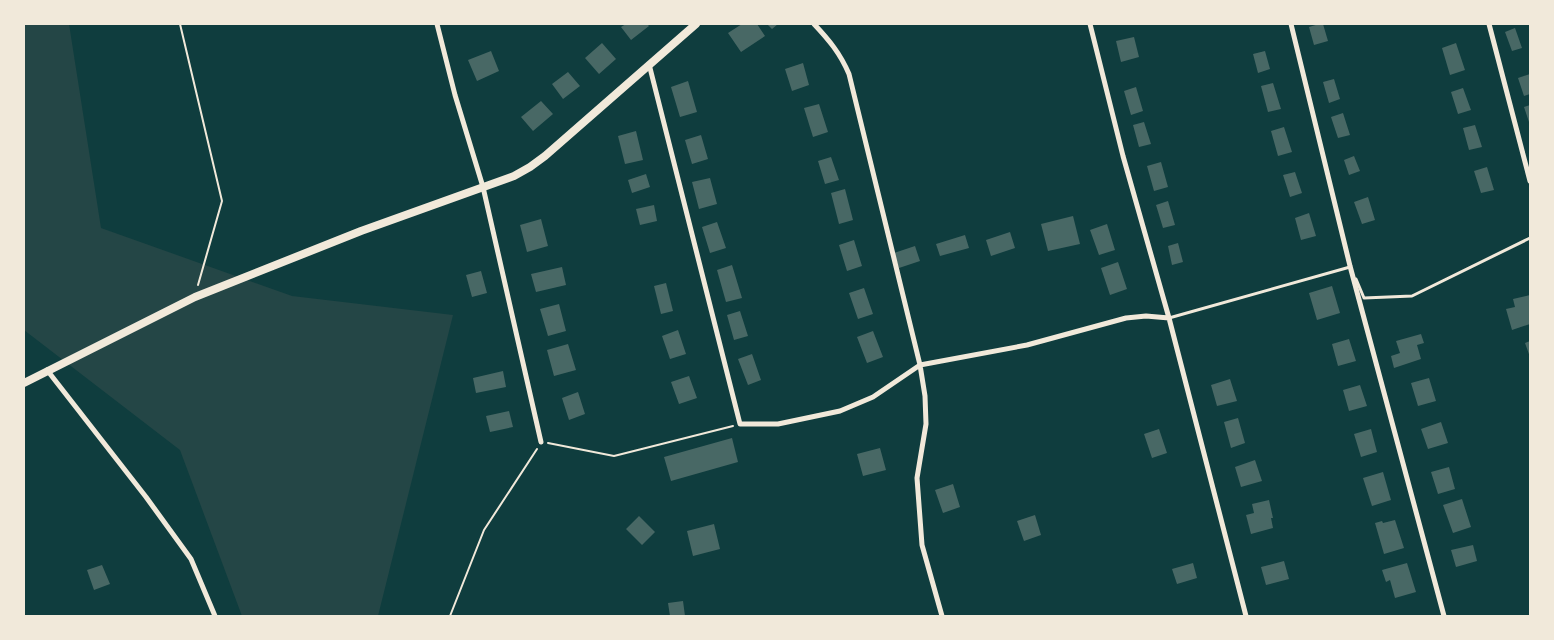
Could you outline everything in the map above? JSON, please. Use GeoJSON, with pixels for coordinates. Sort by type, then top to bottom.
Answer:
{"type":"FeatureCollection","features":[{"type":"Feature","properties":{"kind":"street"},"geometry":{"type":"LineString","coordinates":[[437,24],[455,95],[483,187],[541,442]]}},
{"type":"Feature","properties":{"kind":"street"},"geometry":{"type":"LineString","coordinates":[[24,383],[195,297],[361,231],[530,168],[696,24]]}},
{"type":"Feature","properties":{"kind":"street"},"geometry":{"type":"LineString","coordinates":[[814,24],[832,42],[842,57],[849,74],[920,365],[925,396],[926,424],[917,478],[922,545],[942,616]]}},
{"type":"Feature","properties":{"kind":"street"},"geometry":{"type":"LineString","coordinates":[[1090,24],[1122,156],[1168,318],[1246,616]]}},
{"type":"Feature","properties":{"kind":"street"},"geometry":{"type":"LineString","coordinates":[[1291,24],[1350,266],[1444,616]]}},
{"type":"Feature","properties":{"kind":"street"},"geometry":{"type":"LineString","coordinates":[[1489,24],[1530,181]]}},
{"type":"Feature","properties":{"kind":"street"},"geometry":{"type":"LineString","coordinates":[[649,64],[740,424],[778,424],[840,411],[872,397],[920,365],[1027,345],[1126,318],[1146,316],[1168,318]]}},
{"type":"Feature","properties":{"kind":"street"},"geometry":{"type":"LineString","coordinates":[[47,370],[191,558],[215,616]]}},
{"type":"Feature","properties":{"kind":"lane"},"geometry":{"type":"LineString","coordinates":[[1168,318],[1350,266],[1364,298],[1412,296],[1530,238]]}},
{"type":"Feature","properties":{"kind":"path"},"geometry":{"type":"LineString","coordinates":[[180,24],[222,201],[195,297]]}},
{"type":"Feature","properties":{"kind":"path"},"geometry":{"type":"LineString","coordinates":[[450,616],[484,530],[541,442],[614,456],[740,424]]}},
{"type":"Feature","properties":{"kind":"shaded area"},"geometry":{"type":"Polygon","coordinates":[[[24,24],[69,24],[101,228],[292,296],[453,315],[378,616],[242,616],[180,450],[24,330],[24,24]]]}},
{"type":"Feature","properties":{"kind":"building"},"geometry":{"type":"Polygon","coordinates":[[[626,24],[647,24],[649,26],[631,40],[621,27],[626,24]]]}},
{"type":"Feature","properties":{"kind":"building"},"geometry":{"type":"Polygon","coordinates":[[[742,24],[757,24],[765,36],[741,52],[728,33],[742,24]]]}},
{"type":"Feature","properties":{"kind":"building"},"geometry":{"type":"Polygon","coordinates":[[[767,24],[778,24],[772,29],[767,24]]]}},
{"type":"Feature","properties":{"kind":"building"},"geometry":{"type":"Polygon","coordinates":[[[1323,24],[1328,41],[1314,45],[1309,27],[1323,24]]]}},
{"type":"Feature","properties":{"kind":"building"},"geometry":{"type":"Polygon","coordinates":[[[1515,28],[1522,48],[1512,51],[1505,32],[1515,28]]]}},
{"type":"Feature","properties":{"kind":"building"},"geometry":{"type":"Polygon","coordinates":[[[1134,37],[1139,57],[1121,62],[1116,41],[1134,37]]]}},
{"type":"Feature","properties":{"kind":"building"},"geometry":{"type":"Polygon","coordinates":[[[602,43],[616,59],[599,74],[585,58],[602,43]]]}},
{"type":"Feature","properties":{"kind":"building"},"geometry":{"type":"Polygon","coordinates":[[[1456,43],[1465,70],[1450,75],[1442,48],[1456,43]]]}},
{"type":"Feature","properties":{"kind":"building"},"geometry":{"type":"Polygon","coordinates":[[[491,51],[499,71],[477,81],[468,60],[491,51]]]}},
{"type":"Feature","properties":{"kind":"building"},"geometry":{"type":"Polygon","coordinates":[[[1265,51],[1270,69],[1258,73],[1253,54],[1265,51]]]}},
{"type":"Feature","properties":{"kind":"building"},"geometry":{"type":"Polygon","coordinates":[[[803,63],[809,85],[792,91],[785,69],[803,63]]]}},
{"type":"Feature","properties":{"kind":"building"},"geometry":{"type":"Polygon","coordinates":[[[568,72],[580,86],[563,99],[552,84],[568,72]]]}},
{"type":"Feature","properties":{"kind":"building"},"geometry":{"type":"Polygon","coordinates":[[[1530,74],[1530,94],[1524,96],[1518,78],[1530,74]]]}},
{"type":"Feature","properties":{"kind":"building"},"geometry":{"type":"Polygon","coordinates":[[[1334,79],[1340,99],[1329,103],[1323,82],[1334,79]]]}},
{"type":"Feature","properties":{"kind":"building"},"geometry":{"type":"Polygon","coordinates":[[[688,81],[697,112],[680,117],[671,87],[688,81]]]}},
{"type":"Feature","properties":{"kind":"building"},"geometry":{"type":"Polygon","coordinates":[[[1273,83],[1281,109],[1268,112],[1261,86],[1273,83]]]}},
{"type":"Feature","properties":{"kind":"building"},"geometry":{"type":"Polygon","coordinates":[[[1136,87],[1143,111],[1131,115],[1124,91],[1136,87]]]}},
{"type":"Feature","properties":{"kind":"building"},"geometry":{"type":"Polygon","coordinates":[[[1463,88],[1471,110],[1458,114],[1451,92],[1463,88]]]}},
{"type":"Feature","properties":{"kind":"building"},"geometry":{"type":"Polygon","coordinates":[[[541,101],[553,114],[533,131],[521,117],[541,101]]]}},
{"type":"Feature","properties":{"kind":"building"},"geometry":{"type":"Polygon","coordinates":[[[819,104],[828,132],[813,137],[804,108],[819,104]]]}},
{"type":"Feature","properties":{"kind":"building"},"geometry":{"type":"Polygon","coordinates":[[[1530,105],[1530,125],[1524,107],[1530,105]]]}},
{"type":"Feature","properties":{"kind":"building"},"geometry":{"type":"Polygon","coordinates":[[[1343,113],[1350,135],[1338,138],[1331,117],[1343,113]]]}},
{"type":"Feature","properties":{"kind":"building"},"geometry":{"type":"Polygon","coordinates":[[[1144,122],[1151,144],[1139,147],[1133,125],[1144,122]]]}},
{"type":"Feature","properties":{"kind":"building"},"geometry":{"type":"Polygon","coordinates":[[[1475,125],[1482,147],[1469,150],[1463,128],[1475,125]]]}},
{"type":"Feature","properties":{"kind":"building"},"geometry":{"type":"Polygon","coordinates":[[[1284,127],[1292,152],[1278,156],[1271,131],[1284,127]]]}},
{"type":"Feature","properties":{"kind":"building"},"geometry":{"type":"Polygon","coordinates":[[[636,131],[643,160],[625,164],[618,136],[636,131]]]}},
{"type":"Feature","properties":{"kind":"building"},"geometry":{"type":"Polygon","coordinates":[[[701,135],[708,159],[692,164],[685,140],[701,135]]]}},
{"type":"Feature","properties":{"kind":"building"},"geometry":{"type":"Polygon","coordinates":[[[1354,156],[1360,171],[1349,175],[1344,160],[1354,156]]]}},
{"type":"Feature","properties":{"kind":"building"},"geometry":{"type":"Polygon","coordinates":[[[831,157],[839,180],[825,184],[818,161],[831,157]]]}},
{"type":"Feature","properties":{"kind":"building"},"geometry":{"type":"Polygon","coordinates":[[[1161,162],[1168,187],[1154,191],[1147,166],[1161,162]]]}},
{"type":"Feature","properties":{"kind":"building"},"geometry":{"type":"Polygon","coordinates":[[[1487,167],[1494,190],[1481,193],[1474,171],[1487,167]]]}},
{"type":"Feature","properties":{"kind":"building"},"geometry":{"type":"Polygon","coordinates":[[[1295,172],[1302,193],[1290,197],[1283,175],[1295,172]]]}},
{"type":"Feature","properties":{"kind":"building"},"geometry":{"type":"Polygon","coordinates":[[[646,174],[650,187],[632,193],[628,180],[646,174]]]}},
{"type":"Feature","properties":{"kind":"building"},"geometry":{"type":"Polygon","coordinates":[[[710,178],[717,204],[699,209],[692,182],[710,178]]]}},
{"type":"Feature","properties":{"kind":"building"},"geometry":{"type":"Polygon","coordinates":[[[845,189],[853,220],[839,224],[831,193],[845,189]]]}},
{"type":"Feature","properties":{"kind":"building"},"geometry":{"type":"Polygon","coordinates":[[[1368,197],[1375,220],[1362,224],[1354,202],[1368,197]]]}},
{"type":"Feature","properties":{"kind":"building"},"geometry":{"type":"Polygon","coordinates":[[[1168,201],[1175,225],[1163,228],[1156,205],[1168,201]]]}},
{"type":"Feature","properties":{"kind":"building"},"geometry":{"type":"Polygon","coordinates":[[[654,205],[657,221],[640,225],[636,209],[654,205]]]}},
{"type":"Feature","properties":{"kind":"building"},"geometry":{"type":"Polygon","coordinates":[[[1309,213],[1316,236],[1301,240],[1295,218],[1309,213]]]}},
{"type":"Feature","properties":{"kind":"building"},"geometry":{"type":"Polygon","coordinates":[[[1073,216],[1080,244],[1048,251],[1041,224],[1073,216]]]}},
{"type":"Feature","properties":{"kind":"building"},"geometry":{"type":"Polygon","coordinates":[[[541,219],[548,246],[527,252],[520,225],[541,219]]]}},
{"type":"Feature","properties":{"kind":"building"},"geometry":{"type":"Polygon","coordinates":[[[717,222],[726,248],[710,253],[702,227],[717,222]]]}},
{"type":"Feature","properties":{"kind":"building"},"geometry":{"type":"Polygon","coordinates":[[[1107,224],[1115,250],[1099,255],[1090,230],[1107,224]]]}},
{"type":"Feature","properties":{"kind":"building"},"geometry":{"type":"Polygon","coordinates":[[[1010,232],[1015,248],[991,256],[986,240],[1010,232]]]}},
{"type":"Feature","properties":{"kind":"building"},"geometry":{"type":"Polygon","coordinates":[[[965,235],[969,248],[940,256],[936,244],[965,235]]]}},
{"type":"Feature","properties":{"kind":"building"},"geometry":{"type":"Polygon","coordinates":[[[854,240],[862,266],[847,271],[839,245],[854,240]]]}},
{"type":"Feature","properties":{"kind":"building"},"geometry":{"type":"Polygon","coordinates":[[[1178,243],[1183,262],[1172,265],[1168,246],[1178,243]]]}},
{"type":"Feature","properties":{"kind":"building"},"geometry":{"type":"Polygon","coordinates":[[[915,246],[920,261],[899,268],[894,253],[915,246]]]}},
{"type":"Feature","properties":{"kind":"building"},"geometry":{"type":"Polygon","coordinates":[[[1118,262],[1127,289],[1110,295],[1101,268],[1118,262]]]}},
{"type":"Feature","properties":{"kind":"building"},"geometry":{"type":"Polygon","coordinates":[[[732,265],[742,298],[726,302],[717,270],[732,265]]]}},
{"type":"Feature","properties":{"kind":"building"},"geometry":{"type":"Polygon","coordinates":[[[562,267],[566,285],[536,292],[531,274],[562,267]]]}},
{"type":"Feature","properties":{"kind":"building"},"geometry":{"type":"Polygon","coordinates":[[[481,271],[487,293],[472,297],[466,275],[481,271]]]}},
{"type":"Feature","properties":{"kind":"building"},"geometry":{"type":"Polygon","coordinates":[[[666,283],[673,311],[661,314],[654,286],[666,283]]]}},
{"type":"Feature","properties":{"kind":"building"},"geometry":{"type":"Polygon","coordinates":[[[1332,286],[1340,313],[1317,320],[1309,293],[1332,286]]]}},
{"type":"Feature","properties":{"kind":"building"},"geometry":{"type":"Polygon","coordinates":[[[864,288],[873,314],[858,319],[849,293],[864,288]]]}},
{"type":"Feature","properties":{"kind":"building"},"geometry":{"type":"Polygon","coordinates":[[[1530,295],[1530,324],[1512,330],[1506,309],[1515,307],[1513,299],[1530,295]]]}},
{"type":"Feature","properties":{"kind":"building"},"geometry":{"type":"Polygon","coordinates":[[[559,304],[566,331],[548,336],[540,309],[559,304]]]}},
{"type":"Feature","properties":{"kind":"building"},"geometry":{"type":"Polygon","coordinates":[[[740,311],[748,336],[734,340],[727,315],[740,311]]]}},
{"type":"Feature","properties":{"kind":"building"},"geometry":{"type":"Polygon","coordinates":[[[678,330],[686,354],[670,359],[662,336],[678,330]]]}},
{"type":"Feature","properties":{"kind":"building"},"geometry":{"type":"Polygon","coordinates":[[[873,331],[883,357],[867,363],[857,337],[873,331]]]}},
{"type":"Feature","properties":{"kind":"building"},"geometry":{"type":"Polygon","coordinates":[[[1421,334],[1424,343],[1417,345],[1421,359],[1394,368],[1391,356],[1400,353],[1396,341],[1421,334]]]}},
{"type":"Feature","properties":{"kind":"building"},"geometry":{"type":"Polygon","coordinates":[[[1349,339],[1356,361],[1338,366],[1332,344],[1349,339]]]}},
{"type":"Feature","properties":{"kind":"building"},"geometry":{"type":"Polygon","coordinates":[[[1530,341],[1530,357],[1525,343],[1530,341]]]}},
{"type":"Feature","properties":{"kind":"building"},"geometry":{"type":"Polygon","coordinates":[[[568,344],[576,370],[554,376],[547,350],[568,344]]]}},
{"type":"Feature","properties":{"kind":"building"},"geometry":{"type":"Polygon","coordinates":[[[752,354],[761,380],[748,385],[738,359],[752,354]]]}},
{"type":"Feature","properties":{"kind":"building"},"geometry":{"type":"Polygon","coordinates":[[[503,371],[506,387],[476,393],[473,378],[503,371]]]}},
{"type":"Feature","properties":{"kind":"building"},"geometry":{"type":"Polygon","coordinates":[[[689,376],[697,398],[679,404],[671,382],[689,376]]]}},
{"type":"Feature","properties":{"kind":"building"},"geometry":{"type":"Polygon","coordinates":[[[1429,378],[1436,401],[1418,406],[1411,383],[1429,378]]]}},
{"type":"Feature","properties":{"kind":"building"},"geometry":{"type":"Polygon","coordinates":[[[1230,379],[1237,401],[1217,406],[1211,385],[1230,379]]]}},
{"type":"Feature","properties":{"kind":"building"},"geometry":{"type":"Polygon","coordinates":[[[1360,385],[1367,406],[1349,411],[1343,390],[1360,385]]]}},
{"type":"Feature","properties":{"kind":"building"},"geometry":{"type":"Polygon","coordinates":[[[578,392],[585,414],[569,420],[562,398],[578,392]]]}},
{"type":"Feature","properties":{"kind":"building"},"geometry":{"type":"Polygon","coordinates":[[[509,411],[513,427],[490,432],[486,416],[509,411]]]}},
{"type":"Feature","properties":{"kind":"building"},"geometry":{"type":"Polygon","coordinates":[[[1238,418],[1245,443],[1231,448],[1224,422],[1238,418]]]}},
{"type":"Feature","properties":{"kind":"building"},"geometry":{"type":"Polygon","coordinates":[[[1441,422],[1448,443],[1428,449],[1421,429],[1441,422]]]}},
{"type":"Feature","properties":{"kind":"building"},"geometry":{"type":"Polygon","coordinates":[[[1159,429],[1167,453],[1152,458],[1144,434],[1159,429]]]}},
{"type":"Feature","properties":{"kind":"building"},"geometry":{"type":"Polygon","coordinates":[[[1371,429],[1377,452],[1361,457],[1354,434],[1371,429]]]}},
{"type":"Feature","properties":{"kind":"building"},"geometry":{"type":"Polygon","coordinates":[[[732,438],[738,462],[671,481],[664,457],[732,438]]]}},
{"type":"Feature","properties":{"kind":"building"},"geometry":{"type":"Polygon","coordinates":[[[880,448],[886,470],[863,476],[857,454],[880,448]]]}},
{"type":"Feature","properties":{"kind":"building"},"geometry":{"type":"Polygon","coordinates":[[[1255,460],[1262,481],[1241,487],[1235,467],[1255,460]]]}},
{"type":"Feature","properties":{"kind":"building"},"geometry":{"type":"Polygon","coordinates":[[[1449,467],[1455,489],[1438,494],[1431,472],[1449,467]]]}},
{"type":"Feature","properties":{"kind":"building"},"geometry":{"type":"Polygon","coordinates":[[[1383,472],[1391,500],[1372,506],[1363,478],[1383,472]]]}},
{"type":"Feature","properties":{"kind":"building"},"geometry":{"type":"Polygon","coordinates":[[[953,484],[960,507],[943,513],[935,490],[953,484]]]}},
{"type":"Feature","properties":{"kind":"building"},"geometry":{"type":"Polygon","coordinates":[[[1462,499],[1471,527],[1453,533],[1443,505],[1462,499]]]}},
{"type":"Feature","properties":{"kind":"building"},"geometry":{"type":"Polygon","coordinates":[[[1269,500],[1273,528],[1251,534],[1246,515],[1254,513],[1252,504],[1269,500]]]}},
{"type":"Feature","properties":{"kind":"building"},"geometry":{"type":"Polygon","coordinates":[[[1035,515],[1041,535],[1024,541],[1017,521],[1035,515]]]}},
{"type":"Feature","properties":{"kind":"building"},"geometry":{"type":"Polygon","coordinates":[[[639,516],[655,532],[642,545],[626,529],[639,516]]]}},
{"type":"Feature","properties":{"kind":"building"},"geometry":{"type":"Polygon","coordinates":[[[1395,520],[1404,548],[1384,554],[1375,523],[1395,520]]]}},
{"type":"Feature","properties":{"kind":"building"},"geometry":{"type":"Polygon","coordinates":[[[714,524],[720,549],[693,556],[687,531],[714,524]]]}},
{"type":"Feature","properties":{"kind":"building"},"geometry":{"type":"Polygon","coordinates":[[[1473,545],[1477,561],[1456,567],[1451,550],[1473,545]]]}},
{"type":"Feature","properties":{"kind":"building"},"geometry":{"type":"Polygon","coordinates":[[[1284,561],[1289,579],[1266,585],[1261,567],[1284,561]]]}},
{"type":"Feature","properties":{"kind":"building"},"geometry":{"type":"Polygon","coordinates":[[[1193,563],[1197,578],[1177,584],[1172,569],[1193,563]]]}},
{"type":"Feature","properties":{"kind":"building"},"geometry":{"type":"Polygon","coordinates":[[[1407,563],[1416,592],[1395,598],[1390,580],[1386,582],[1382,570],[1407,563]]]}},
{"type":"Feature","properties":{"kind":"building"},"geometry":{"type":"Polygon","coordinates":[[[102,565],[110,584],[94,590],[87,570],[102,565]]]}},
{"type":"Feature","properties":{"kind":"building"},"geometry":{"type":"Polygon","coordinates":[[[683,601],[685,616],[670,616],[668,603],[683,601]]]}}]}
